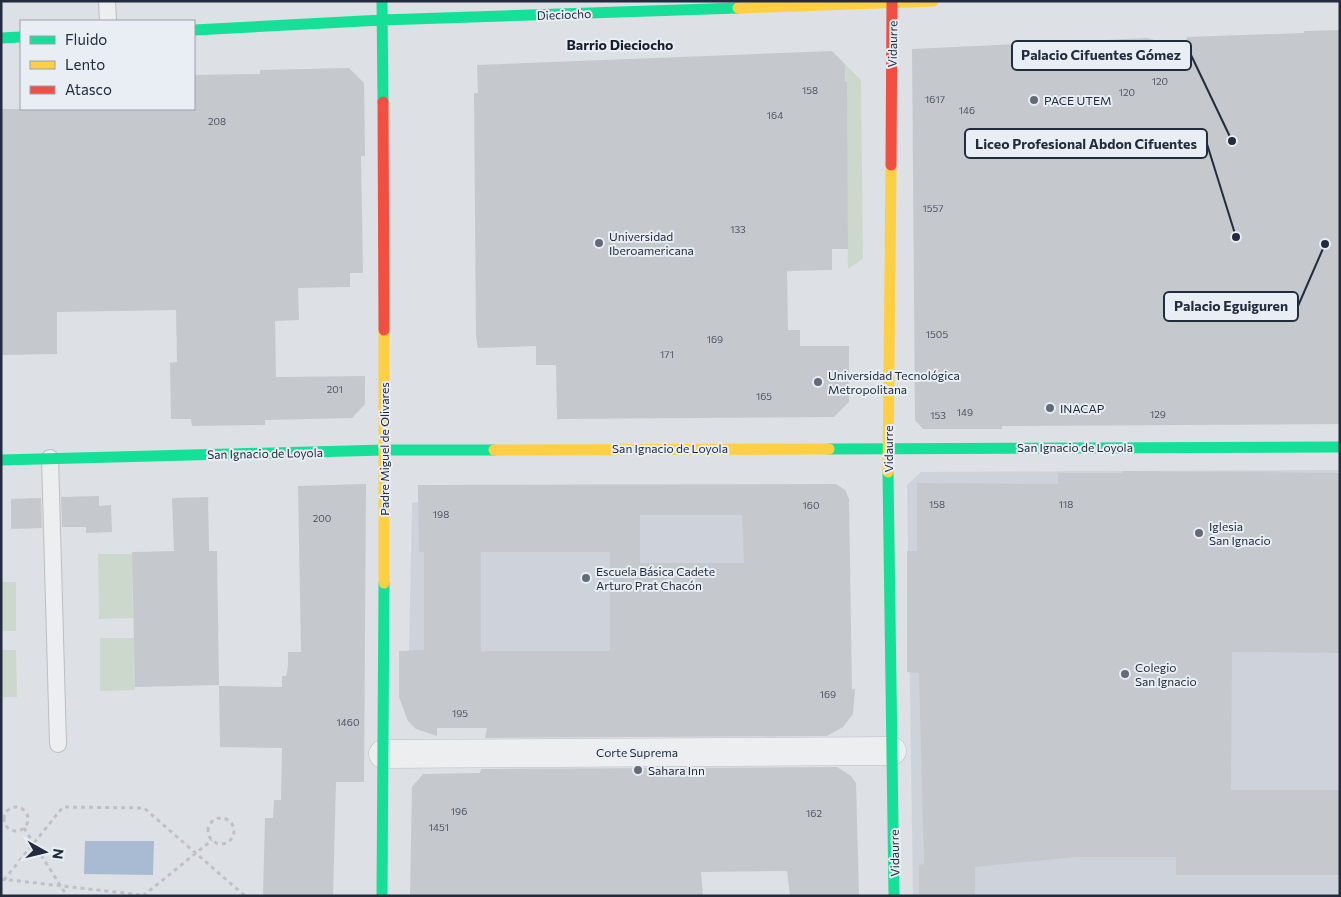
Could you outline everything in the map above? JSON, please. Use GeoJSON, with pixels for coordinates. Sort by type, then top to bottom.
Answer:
{"type":"FeatureCollection","features":[{"type":"Feature","properties":{"kind":"street","name":"Padre Miguel de Olivares"},"geometry":{"type":"LineString","coordinates":[[382,1],[385,450],[382,896]]}},
{"type":"Feature","properties":{"kind":"street","name":"Dieciocho"},"geometry":{"type":"LineString","coordinates":[[195,30],[382,20],[933,1]]}},
{"type":"Feature","properties":{"kind":"street","name":"Vidaurre"},"geometry":{"type":"LineString","coordinates":[[892,2],[888,447],[894,896]]}},
{"type":"Feature","properties":{"kind":"street"},"geometry":{"type":"LineString","coordinates":[[1,38],[20,37]]}},
{"type":"Feature","properties":{"kind":"street","name":"San Ignacio de Loyola"},"geometry":{"type":"LineString","coordinates":[[1,460],[385,450],[1340,447]]}},
{"type":"Feature","properties":{"kind":"street","name":"Corte Suprema"},"geometry":{"type":"LineString","coordinates":[[383,754],[892,750]]}},
{"type":"Feature","properties":{"kind":"lane"},"geometry":{"type":"LineString","coordinates":[[107,1],[108,20]]}},
{"type":"Feature","properties":{"kind":"lane"},"geometry":{"type":"LineString","coordinates":[[50,458],[58,744]]}},
{"type":"Feature","properties":{"kind":"path"},"geometry":{"type":"LineString","coordinates":[[3,880],[63,807],[144,808],[245,896]]}},
{"type":"Feature","properties":{"kind":"path"},"geometry":{"type":"LineString","coordinates":[[12,808],[21,808],[27,814],[28,823],[24,828],[12,831],[6,826],[4,819],[6,812],[12,808]]}},
{"type":"Feature","properties":{"kind":"path"},"geometry":{"type":"LineString","coordinates":[[218,818],[230,821],[234,826],[232,839],[220,844],[212,840],[208,828],[212,822],[218,818]]}},
{"type":"Feature","properties":{"kind":"path"},"geometry":{"type":"LineString","coordinates":[[24,828],[68,896]]}},
{"type":"Feature","properties":{"kind":"path"},"geometry":{"type":"LineString","coordinates":[[143,896],[212,840]]}},
{"type":"Feature","properties":{"kind":"path"},"geometry":{"type":"LineString","coordinates":[[3,880],[150,896]]}},
{"type":"Feature","properties":{"kind":"shaded area"},"geometry":{"type":"Polygon","coordinates":[[[845,64],[861,80],[863,259],[848,269],[845,64]]]}},
{"type":"Feature","properties":{"kind":"shaded area","name":"Colegio San Ignacio"},"geometry":{"type":"Polygon","coordinates":[[[1340,470],[1340,896],[913,896],[907,485],[921,472],[1340,470]]]}},
{"type":"Feature","properties":{"kind":"shaded area","name":"Escuela Básica Cadete Arturo Prat Chacón"},"geometry":{"type":"Polygon","coordinates":[[[418,485],[758,485],[765,651],[409,651],[412,503],[418,502],[418,485]]]}},
{"type":"Feature","properties":{"kind":"shaded area"},"geometry":{"type":"Polygon","coordinates":[[[98,554],[132,554],[133,618],[99,619],[98,554]]]}},
{"type":"Feature","properties":{"kind":"shaded area"},"geometry":{"type":"Polygon","coordinates":[[[1,582],[16,582],[16,631],[1,631],[1,582]]]}},
{"type":"Feature","properties":{"kind":"shaded area"},"geometry":{"type":"Polygon","coordinates":[[[100,638],[134,638],[135,690],[100,691],[100,638]]]}},
{"type":"Feature","properties":{"kind":"shaded area"},"geometry":{"type":"Polygon","coordinates":[[[1,650],[16,650],[17,697],[1,697],[1,650]]]}},
{"type":"Feature","properties":{"kind":"water"},"geometry":{"type":"Polygon","coordinates":[[[85,841],[154,841],[153,875],[84,874],[85,841]]]}},
{"type":"Feature","properties":{"kind":"building"},"geometry":{"type":"Polygon","coordinates":[[[1340,30],[1340,424],[1002,426],[1002,429],[923,429],[915,420],[912,49],[1147,38],[1158,41],[1186,40],[1187,37],[1340,30]]]}},
{"type":"Feature","properties":{"kind":"building"},"geometry":{"type":"Polygon","coordinates":[[[832,51],[845,64],[845,82],[847,81],[848,249],[832,249],[832,270],[787,271],[788,330],[800,330],[800,346],[849,346],[849,402],[834,417],[557,419],[556,365],[536,365],[536,346],[478,348],[476,337],[474,93],[478,93],[477,65],[832,51]]]}},
{"type":"Feature","properties":{"kind":"building"},"geometry":{"type":"Polygon","coordinates":[[[349,68],[364,83],[365,156],[361,156],[363,273],[350,273],[350,287],[298,288],[299,320],[275,321],[276,377],[365,376],[365,404],[352,418],[265,420],[265,425],[192,426],[191,419],[171,419],[170,363],[177,362],[176,310],[57,312],[57,354],[1,355],[1,109],[195,110],[195,75],[260,74],[260,70],[349,68]]]}},
{"type":"Feature","properties":{"kind":"building","name":"Colegio San Ignacio"},"geometry":{"type":"Polygon","coordinates":[[[1123,471],[1340,473],[1340,653],[1232,652],[1231,790],[1340,790],[1340,875],[1176,875],[1176,857],[1076,857],[975,867],[975,896],[919,896],[919,865],[924,864],[919,673],[907,672],[907,551],[917,551],[917,483],[1058,484],[1058,473],[1122,473],[1123,471]]]}},
{"type":"Feature","properties":{"kind":"building"},"geometry":{"type":"Polygon","coordinates":[[[366,484],[364,782],[336,782],[333,896],[263,896],[265,818],[273,818],[274,800],[281,800],[282,748],[220,747],[219,686],[282,687],[282,676],[286,676],[288,666],[288,652],[301,652],[298,486],[366,484]]]}},
{"type":"Feature","properties":{"kind":"building"},"geometry":{"type":"Polygon","coordinates":[[[836,484],[845,490],[849,499],[852,689],[855,689],[853,714],[843,727],[827,736],[485,738],[487,728],[437,728],[437,736],[416,729],[408,721],[399,697],[399,651],[424,650],[424,552],[419,552],[418,485],[836,484]],[[640,515],[640,563],[744,563],[742,515],[640,515]],[[481,552],[481,651],[610,651],[610,552],[481,552]]]}},
{"type":"Feature","properties":{"kind":"building"},"geometry":{"type":"Polygon","coordinates":[[[99,496],[99,506],[111,505],[112,532],[86,533],[86,527],[62,527],[61,497],[99,496]]]}},
{"type":"Feature","properties":{"kind":"building"},"geometry":{"type":"Polygon","coordinates":[[[208,497],[209,551],[217,551],[219,685],[135,687],[132,552],[174,551],[172,498],[208,497]]]}},
{"type":"Feature","properties":{"kind":"building"},"geometry":{"type":"Polygon","coordinates":[[[41,498],[42,528],[11,529],[11,499],[41,498]]]}},
{"type":"Feature","properties":{"kind":"building"},"geometry":{"type":"Polygon","coordinates":[[[837,767],[851,776],[856,783],[859,896],[790,896],[787,871],[701,872],[703,896],[410,896],[412,787],[423,774],[480,773],[481,769],[837,767]]]}},
{"type":"Feature","properties":{"kind":"traffic: fast"},"geometry":{"type":"LineString","coordinates":[[382,1],[383,102]]}},
{"type":"Feature","properties":{"kind":"traffic: fast"},"geometry":{"type":"LineString","coordinates":[[195,30],[382,20],[738,8]]}},
{"type":"Feature","properties":{"kind":"traffic: fast"},"geometry":{"type":"LineString","coordinates":[[1,38],[20,37]]}},
{"type":"Feature","properties":{"kind":"traffic: fast"},"geometry":{"type":"LineString","coordinates":[[829,449],[1340,447]]}},
{"type":"Feature","properties":{"kind":"traffic: fast"},"geometry":{"type":"LineString","coordinates":[[1,460],[385,450],[494,450]]}},
{"type":"Feature","properties":{"kind":"traffic: fast"},"geometry":{"type":"LineString","coordinates":[[888,472],[894,896]]}},
{"type":"Feature","properties":{"kind":"traffic: fast"},"geometry":{"type":"LineString","coordinates":[[382,896],[384,583]]}},
{"type":"Feature","properties":{"kind":"traffic: slow"},"geometry":{"type":"LineString","coordinates":[[738,8],[933,1]]}},
{"type":"Feature","properties":{"kind":"traffic: slow"},"geometry":{"type":"LineString","coordinates":[[888,472],[891,165]]}},
{"type":"Feature","properties":{"kind":"traffic: slow"},"geometry":{"type":"LineString","coordinates":[[384,330],[384,583]]}},
{"type":"Feature","properties":{"kind":"traffic: slow"},"geometry":{"type":"LineString","coordinates":[[494,450],[829,449]]}},
{"type":"Feature","properties":{"kind":"traffic: jam"},"geometry":{"type":"LineString","coordinates":[[891,165],[892,1]]}},
{"type":"Feature","properties":{"kind":"traffic: jam"},"geometry":{"type":"LineString","coordinates":[[383,102],[384,330]]}},
{"type":"Feature","properties":{"kind":"place","name":"PACE UTEM"},"geometry":{"type":"Point","coordinates":[1034,100]}},
{"type":"Feature","properties":{"kind":"place","name":"Palacio Cifuentes Gómez"},"geometry":{"type":"Point","coordinates":[1232,141]}},
{"type":"Feature","properties":{"kind":"place","name":"Liceo Profesional Abdon Cifuentes"},"geometry":{"type":"Point","coordinates":[1236,237]}},
{"type":"Feature","properties":{"kind":"place","name":"Universidad Iberoamericana"},"geometry":{"type":"Point","coordinates":[599,243]}},
{"type":"Feature","properties":{"kind":"place","name":"Palacio Eguiguren"},"geometry":{"type":"Point","coordinates":[1325,244]}},
{"type":"Feature","properties":{"kind":"place","name":"Universidad Tecnológica Metropolitana"},"geometry":{"type":"Point","coordinates":[818,382]}},
{"type":"Feature","properties":{"kind":"place","name":"INACAP"},"geometry":{"type":"Point","coordinates":[1050,408]}},
{"type":"Feature","properties":{"kind":"place","name":"Iglesia San Ignacio"},"geometry":{"type":"Point","coordinates":[1199,533]}},
{"type":"Feature","properties":{"kind":"place","name":"Escuela Básica Cadete Arturo Prat Chacón"},"geometry":{"type":"Point","coordinates":[586,578]}},
{"type":"Feature","properties":{"kind":"place","name":"Colegio San Ignacio"},"geometry":{"type":"Point","coordinates":[1125,674]}},
{"type":"Feature","properties":{"kind":"place","name":"Sahara Inn"},"geometry":{"type":"Point","coordinates":[638,770]}},
{"type":"Feature","properties":{"kind":"district","name":"Barrio Dieciocho"},"geometry":{"type":"Point","coordinates":[620,44]}}]}
